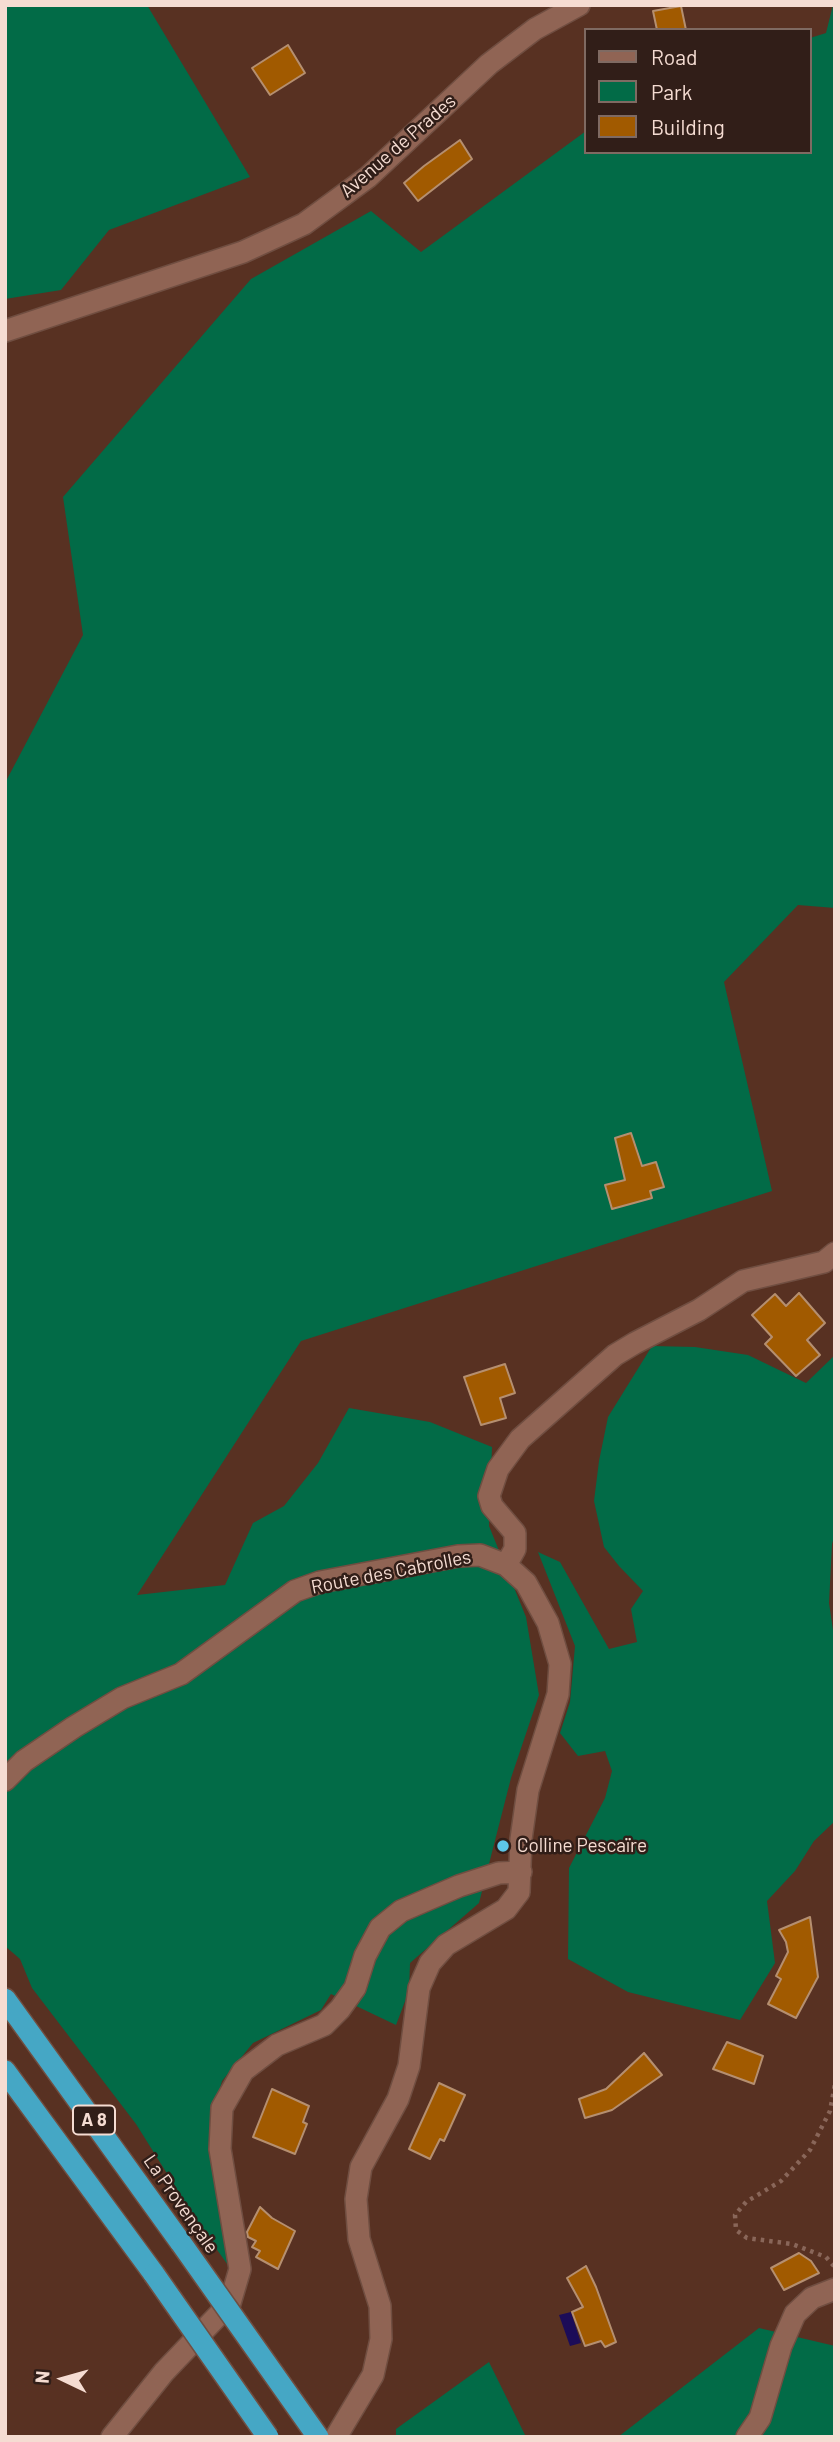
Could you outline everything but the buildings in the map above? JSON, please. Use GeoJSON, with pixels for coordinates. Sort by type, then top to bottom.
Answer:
{"type":"FeatureCollection","features":[{"type":"Feature","properties":{"kind":"highway","name":"La Provençale"},"geometry":{"type":"LineString","coordinates":[[5,1999],[318,2437]]}},
{"type":"Feature","properties":{"kind":"highway","name":"A 8"},"geometry":{"type":"LineString","coordinates":[[5,2071],[154,2274],[268,2437]]}},
{"type":"Feature","properties":{"kind":"street","name":"Avenue de Prades"},"geometry":{"type":"LineString","coordinates":[[5,331],[243,252],[304,224],[368,177],[489,64],[535,29],[579,5]]}},
{"type":"Feature","properties":{"kind":"street"},"geometry":{"type":"LineString","coordinates":[[336,2437],[373,2375],[381,2339],[380,2306],[359,2239],[356,2199],[361,2166],[398,2099],[409,2066],[419,1988],[430,1963],[446,1945],[506,1909],[519,1892],[521,1839],[527,1790],[558,1695],[560,1664],[548,1623],[526,1583],[506,1565],[515,1549],[515,1533],[492,1506],[489,1496],[498,1469],[520,1440],[615,1355],[698,1310],[743,1281],[824,1262],[835,1253]]}},
{"type":"Feature","properties":{"kind":"street","name":"Route des Cabrolles"},"geometry":{"type":"LineString","coordinates":[[5,1780],[24,1762],[122,1698],[181,1674],[295,1591],[320,1582],[458,1556],[480,1555],[506,1565]]}},
{"type":"Feature","properties":{"kind":"street"},"geometry":{"type":"LineString","coordinates":[[112,2437],[164,2372],[230,2302],[240,2269],[220,2149],[222,2108],[243,2071],[277,2045],[324,2025],[340,2009],[355,1988],[365,1956],[380,1928],[401,1911],[458,1886],[499,1873],[521,1872]]}},
{"type":"Feature","properties":{"kind":"street"},"geometry":{"type":"LineString","coordinates":[[747,2437],[760,2418],[781,2346],[795,2314],[812,2298],[835,2289]]}},
{"type":"Feature","properties":{"kind":"path"},"geometry":{"type":"LineString","coordinates":[[835,2084],[830,2111],[810,2150],[781,2181],[746,2202],[735,2215],[736,2231],[747,2238],[792,2244],[826,2257],[835,2266]]}},
{"type":"Feature","properties":{"kind":"green space"},"geometry":{"type":"Polygon","coordinates":[[[5,5],[147,5],[250,177],[109,230],[61,290],[5,299],[5,5]]]}},
{"type":"Feature","properties":{"kind":"green space"},"geometry":{"type":"Polygon","coordinates":[[[835,5],[835,908],[798,905],[724,982],[772,1191],[301,1341],[137,1595],[225,1585],[253,1523],[284,1506],[318,1463],[349,1408],[430,1422],[492,1447],[489,1526],[526,1617],[539,1695],[511,1778],[479,1903],[410,1963],[409,1991],[396,2025],[331,1994],[321,2010],[253,2043],[222,2081],[213,2113],[230,2268],[198,2223],[136,2124],[32,1988],[20,1959],[5,1946],[5,783],[83,635],[63,497],[251,279],[371,211],[421,252],[584,132],[584,154],[812,154],[812,37],[826,33],[835,5]]]}},
{"type":"Feature","properties":{"kind":"green space"},"geometry":{"type":"Polygon","coordinates":[[[652,1346],[695,1347],[748,1355],[806,1383],[835,1355],[835,1534],[832,1544],[829,1603],[835,1644],[835,1821],[814,1841],[795,1871],[767,1901],[775,1963],[740,2020],[628,1992],[568,1959],[569,1868],[605,1798],[612,1771],[605,1751],[578,1756],[560,1733],[570,1702],[575,1646],[538,1552],[560,1562],[609,1649],[637,1642],[631,1609],[643,1591],[604,1547],[594,1501],[608,1417],[652,1346]]]}},
{"type":"Feature","properties":{"kind":"green space"},"geometry":{"type":"Polygon","coordinates":[[[759,2328],[835,2346],[835,2437],[618,2437],[759,2328]]]}},
{"type":"Feature","properties":{"kind":"green space"},"geometry":{"type":"Polygon","coordinates":[[[489,2362],[526,2437],[396,2437],[396,2429],[489,2362]]]}},
{"type":"Feature","properties":{"kind":"shaded area"},"geometry":{"type":"Polygon","coordinates":[[[571,2312],[581,2343],[570,2346],[559,2315],[571,2312]]]}},
{"type":"Feature","properties":{"kind":"place","name":"Colline Pescaïre"},"geometry":{"type":"Point","coordinates":[503,1846]}}]}
